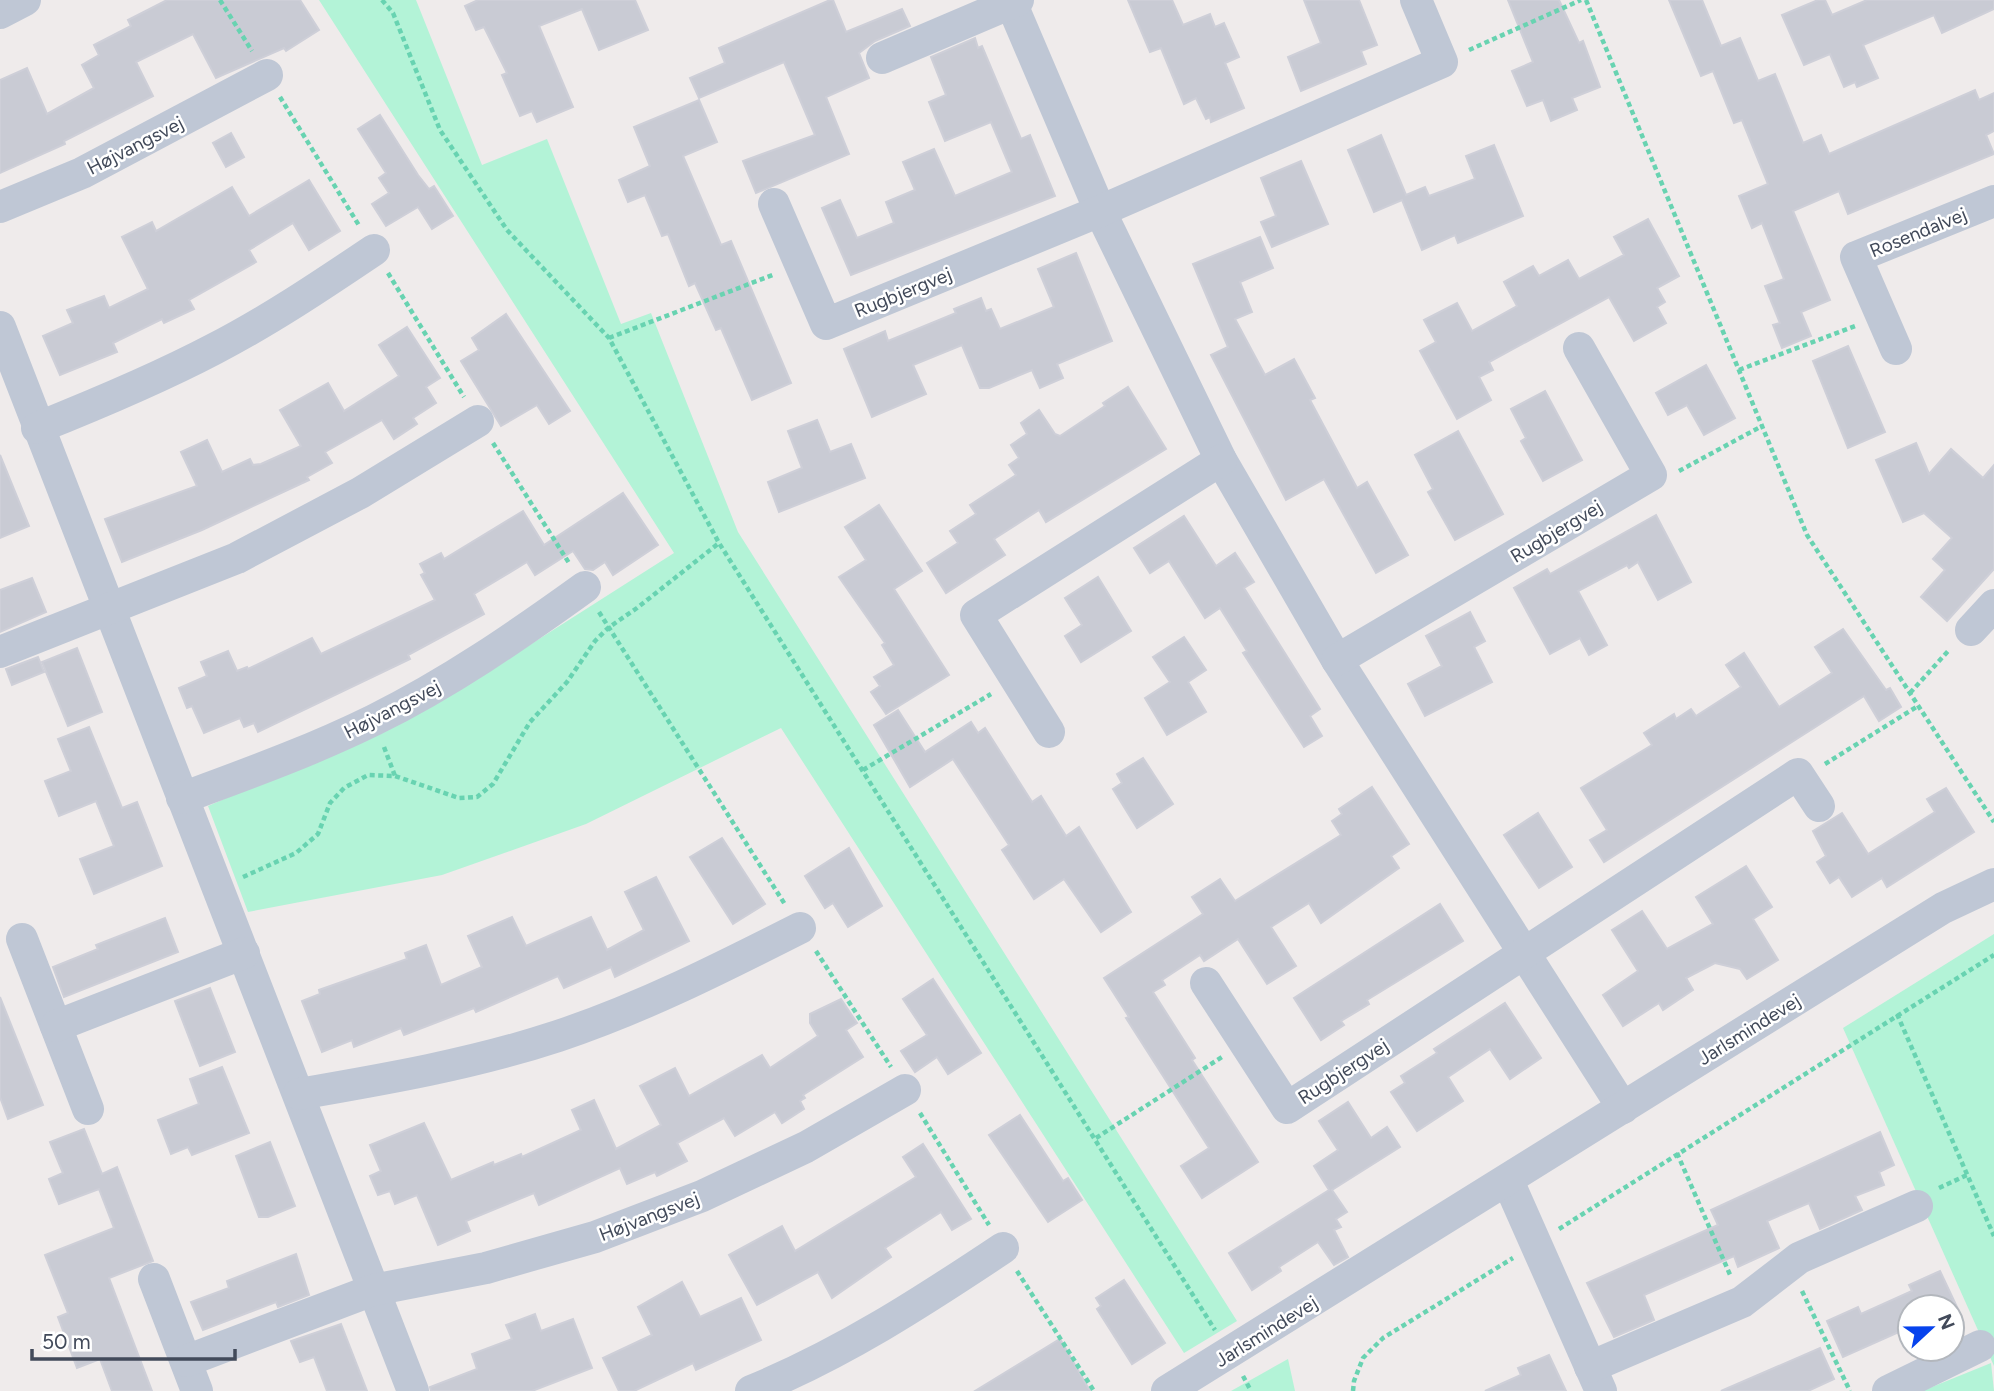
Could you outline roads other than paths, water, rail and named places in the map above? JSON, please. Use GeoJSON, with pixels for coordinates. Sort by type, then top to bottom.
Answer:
{"type":"FeatureCollection","features":[{"type":"Feature","properties":{"kind":"street"},"geometry":{"type":"LineString","coordinates":[[0,13],[26,0]]}},
{"type":"Feature","properties":{"kind":"street","name":"Rugbjergvej"},"geometry":{"type":"LineString","coordinates":[[774,204],[826,324],[1100,211],[1442,62],[1416,0]]}},
{"type":"Feature","properties":{"kind":"street"},"geometry":{"type":"LineString","coordinates":[[882,58],[1013,1],[1100,211],[1222,460],[1336,660],[1623,1108]]}},
{"type":"Feature","properties":{"kind":"street","name":"Højvangsvej"},"geometry":{"type":"LineString","coordinates":[[0,207],[82,173],[267,75]]}},
{"type":"Feature","properties":{"kind":"street","name":"Rosendalvej"},"geometry":{"type":"LineString","coordinates":[[1896,349],[1856,257],[1994,201]]}},
{"type":"Feature","properties":{"kind":"street"},"geometry":{"type":"LineString","coordinates":[[37,428],[128,392],[216,349],[300,299],[374,250]]}},
{"type":"Feature","properties":{"kind":"street"},"geometry":{"type":"LineString","coordinates":[[0,327],[413,1391]]}},
{"type":"Feature","properties":{"kind":"street","name":"Rugbjergvej"},"geometry":{"type":"LineString","coordinates":[[1336,660],[1651,475],[1579,348]]}},
{"type":"Feature","properties":{"kind":"street"},"geometry":{"type":"LineString","coordinates":[[0,652],[237,558],[360,494],[478,421]]}},
{"type":"Feature","properties":{"kind":"street"},"geometry":{"type":"LineString","coordinates":[[1049,732],[976,615],[1222,460]]}},
{"type":"Feature","properties":{"kind":"street","name":"Højvangsvej"},"geometry":{"type":"LineString","coordinates":[[182,798],[279,763],[374,720],[494,651],[585,587]]}},
{"type":"Feature","properties":{"kind":"street"},"geometry":{"type":"LineString","coordinates":[[1971,630],[1994,606]]}},
{"type":"Feature","properties":{"kind":"street","name":"Rugbjergvej"},"geometry":{"type":"LineString","coordinates":[[1206,983],[1287,1108],[1798,774],[1819,806]]}},
{"type":"Feature","properties":{"kind":"street","name":"Jarlsmindevej"},"geometry":{"type":"LineString","coordinates":[[1167,1391],[1508,1181],[1942,908],[1994,884]]}},
{"type":"Feature","properties":{"kind":"street"},"geometry":{"type":"LineString","coordinates":[[299,1094],[430,1071],[558,1036],[682,988],[800,928]]}},
{"type":"Feature","properties":{"kind":"street"},"geometry":{"type":"LineString","coordinates":[[22,939],[88,1109]]}},
{"type":"Feature","properties":{"kind":"street"},"geometry":{"type":"LineString","coordinates":[[56,1026],[244,953]]}},
{"type":"Feature","properties":{"kind":"street","name":"Højvangsvej"},"geometry":{"type":"LineString","coordinates":[[186,1361],[373,1290],[486,1268],[607,1232],[702,1196],[806,1147],[905,1090]]}},
{"type":"Feature","properties":{"kind":"street"},"geometry":{"type":"LineString","coordinates":[[1508,1181],[1596,1379],[1742,1302],[1799,1258],[1917,1206]]}},
{"type":"Feature","properties":{"kind":"street"},"geometry":{"type":"LineString","coordinates":[[751,1391],[795,1373],[902,1315],[1003,1248]]}},
{"type":"Feature","properties":{"kind":"street"},"geometry":{"type":"LineString","coordinates":[[154,1279],[197,1391]]}},
{"type":"Feature","properties":{"kind":"street"},"geometry":{"type":"LineString","coordinates":[[1888,1391],[1896,1384],[1980,1346]]}}]}
